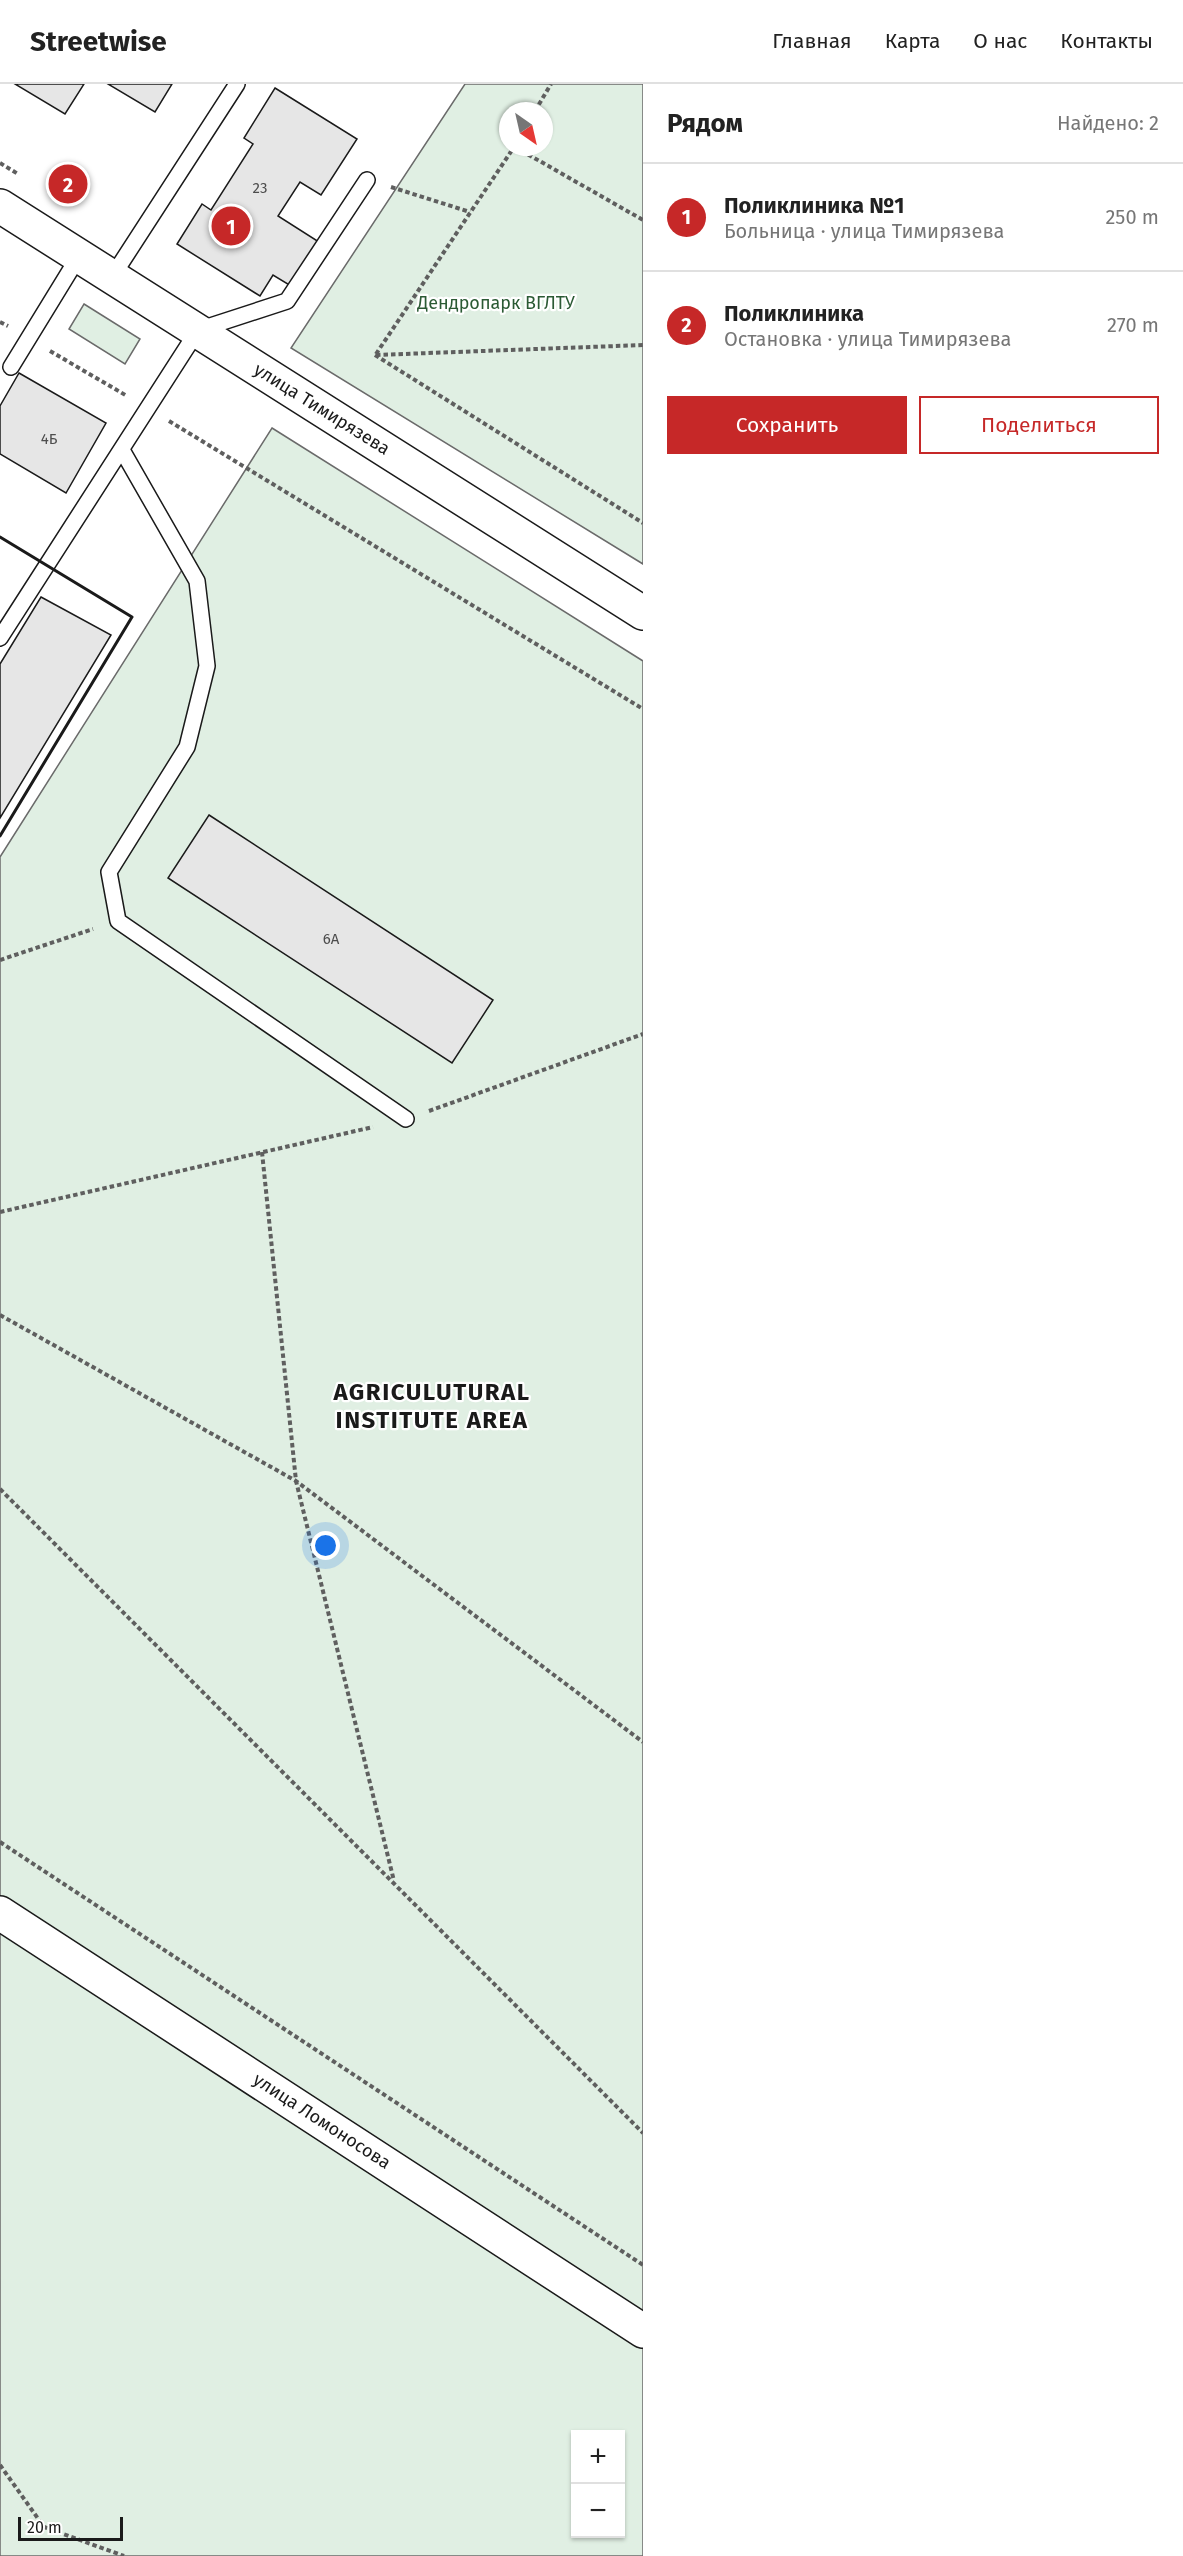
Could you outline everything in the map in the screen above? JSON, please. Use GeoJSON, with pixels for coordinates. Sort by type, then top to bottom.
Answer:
{"type":"FeatureCollection","features":[{"type":"Feature","properties":{"kind":"main road","name":"улица Тимирязева"},"geometry":{"type":"LineString","coordinates":[[0,206],[643,613]]}},
{"type":"Feature","properties":{"kind":"main road","name":"улица Ломоносова"},"geometry":{"type":"LineString","coordinates":[[0,1913],[643,2331]]}},
{"type":"Feature","properties":{"kind":"lane"},"geometry":{"type":"LineString","coordinates":[[112,277],[237,84]]}},
{"type":"Feature","properties":{"kind":"lane"},"geometry":{"type":"LineString","coordinates":[[0,638],[198,330],[287,301],[367,180]]}},
{"type":"Feature","properties":{"kind":"lane"},"geometry":{"type":"LineString","coordinates":[[11,367],[79,256]]}},
{"type":"Feature","properties":{"kind":"lane"},"geometry":{"type":"LineString","coordinates":[[122,450],[197,581],[207,666],[187,747],[109,872],[118,921],[406,1119]]}},
{"type":"Feature","properties":{"kind":"path"},"geometry":{"type":"LineString","coordinates":[[540,102],[550,84]]}},
{"type":"Feature","properties":{"kind":"path"},"geometry":{"type":"LineString","coordinates":[[375,355],[508,156]]}},
{"type":"Feature","properties":{"kind":"path"},"geometry":{"type":"LineString","coordinates":[[530,156],[643,220]]}},
{"type":"Feature","properties":{"kind":"path"},"geometry":{"type":"LineString","coordinates":[[367,180],[470,212]]}},
{"type":"Feature","properties":{"kind":"path"},"geometry":{"type":"LineString","coordinates":[[0,322],[147,408],[643,709]]}},
{"type":"Feature","properties":{"kind":"path"},"geometry":{"type":"LineString","coordinates":[[375,355],[643,345]]}},
{"type":"Feature","properties":{"kind":"path"},"geometry":{"type":"LineString","coordinates":[[375,355],[643,523]]}},
{"type":"Feature","properties":{"kind":"path"},"geometry":{"type":"LineString","coordinates":[[0,960],[118,921]]}},
{"type":"Feature","properties":{"kind":"path"},"geometry":{"type":"LineString","coordinates":[[0,1212],[406,1119],[643,1034]]}},
{"type":"Feature","properties":{"kind":"path"},"geometry":{"type":"LineString","coordinates":[[262,1152],[296,1480],[395,1884]]}},
{"type":"Feature","properties":{"kind":"path"},"geometry":{"type":"LineString","coordinates":[[0,1315],[296,1480],[643,1742]]}},
{"type":"Feature","properties":{"kind":"path"},"geometry":{"type":"LineString","coordinates":[[0,1489],[643,2133]]}},
{"type":"Feature","properties":{"kind":"path"},"geometry":{"type":"LineString","coordinates":[[0,1842],[643,2265]]}},
{"type":"Feature","properties":{"kind":"path"},"geometry":{"type":"LineString","coordinates":[[0,2465],[44,2527],[124,2556]]}},
{"type":"Feature","properties":{"kind":"green space","name":"Дендропарк ВГЛТУ"},"geometry":{"type":"Polygon","coordinates":[[[465,84],[643,84],[643,564],[291,348],[465,84]]]}},
{"type":"Feature","properties":{"kind":"green space"},"geometry":{"type":"Polygon","coordinates":[[[84,304],[140,339],[125,364],[69,329],[84,304]]]}},
{"type":"Feature","properties":{"kind":"green space"},"geometry":{"type":"Polygon","coordinates":[[[272,428],[643,661],[643,2556],[0,2556],[0,857],[272,428]]]}},
{"type":"Feature","properties":{"kind":"building"},"geometry":{"type":"Polygon","coordinates":[[[15,84],[84,84],[65,114],[15,84]]]}},
{"type":"Feature","properties":{"kind":"building"},"geometry":{"type":"Polygon","coordinates":[[[108,84],[172,84],[155,112],[108,84]]]}},
{"type":"Feature","properties":{"kind":"building"},"geometry":{"type":"Polygon","coordinates":[[[275,88],[357,139],[321,195],[300,182],[278,216],[319,242],[291,286],[273,275],[260,296],[177,244],[202,204],[211,210],[253,144],[244,138],[275,88]]]}},
{"type":"Feature","properties":{"kind":"building"},"geometry":{"type":"Polygon","coordinates":[[[19,373],[106,423],[66,493],[0,454],[0,406],[19,373]]]}},
{"type":"Feature","properties":{"kind":"building"},"geometry":{"type":"Polygon","coordinates":[[[41,597],[111,635],[0,818],[0,664],[41,597]]]}},
{"type":"Feature","properties":{"kind":"building"},"geometry":{"type":"Polygon","coordinates":[[[209,815],[493,1000],[452,1063],[168,878],[209,815]]]}},
{"type":"Feature","properties":{"kind":"wall"},"geometry":{"type":"LineString","coordinates":[[0,537],[132,617],[0,836]]}},
{"type":"Feature","properties":{"kind":"place","name":"Поликлиника"},"geometry":{"type":"Point","coordinates":[68,184]}},
{"type":"Feature","properties":{"kind":"place","name":"Поликлиника №1"},"geometry":{"type":"Point","coordinates":[231,226]}},
{"type":"Feature","properties":{"kind":"district","name":"AGRICULUTURAL INSTITUTE AREA"},"geometry":{"type":"Point","coordinates":[432,1406]}}]}
